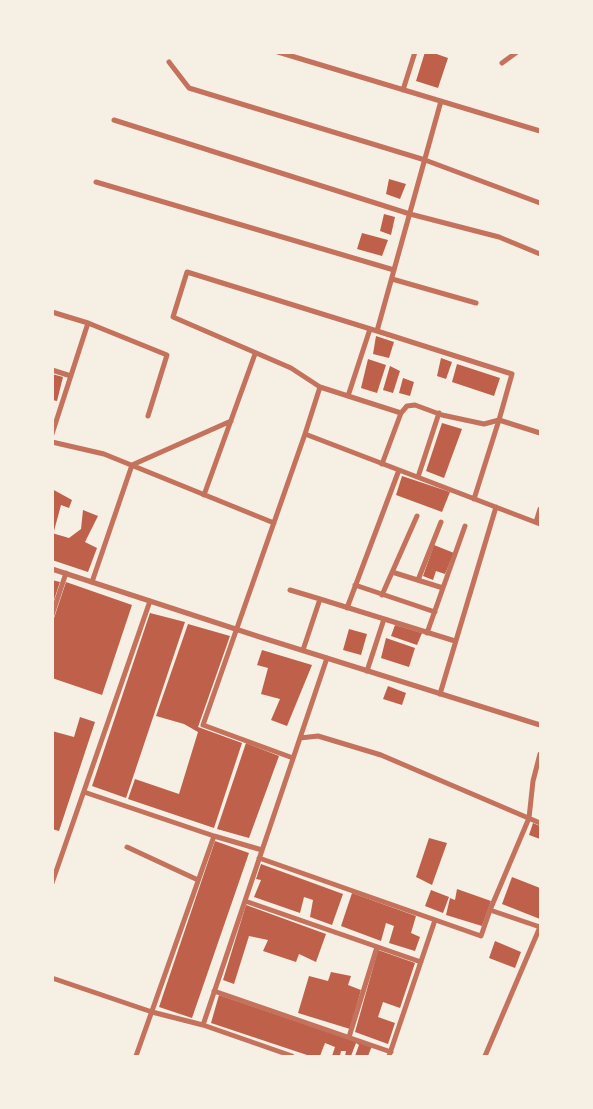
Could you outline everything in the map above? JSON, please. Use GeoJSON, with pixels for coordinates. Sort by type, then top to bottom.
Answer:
{"type":"FeatureCollection","features":[{"type":"Feature","properties":{"kind":"street"},"geometry":{"type":"LineString","coordinates":[[278,52],[540,131]]}},
{"type":"Feature","properties":{"kind":"street"},"geometry":{"type":"LineString","coordinates":[[403,90],[415,52]]}},
{"type":"Feature","properties":{"kind":"street"},"geometry":{"type":"LineString","coordinates":[[502,63],[518,52]]}},
{"type":"Feature","properties":{"kind":"street"},"geometry":{"type":"LineString","coordinates":[[169,62],[189,88],[425,160],[540,203]]}},
{"type":"Feature","properties":{"kind":"street"},"geometry":{"type":"LineString","coordinates":[[377,331],[441,101]]}},
{"type":"Feature","properties":{"kind":"street"},"geometry":{"type":"LineString","coordinates":[[114,120],[410,214],[498,237],[540,254]]}},
{"type":"Feature","properties":{"kind":"street"},"geometry":{"type":"LineString","coordinates":[[96,182],[394,270]]}},
{"type":"Feature","properties":{"kind":"street"},"geometry":{"type":"LineString","coordinates":[[400,413],[320,387],[291,368],[173,317],[187,272],[512,374],[500,420],[474,499]]}},
{"type":"Feature","properties":{"kind":"street"},"geometry":{"type":"LineString","coordinates":[[392,279],[476,303]]}},
{"type":"Feature","properties":{"kind":"street"},"geometry":{"type":"LineString","coordinates":[[52,312],[88,323],[167,355],[148,416]]}},
{"type":"Feature","properties":{"kind":"street"},"geometry":{"type":"LineString","coordinates":[[52,434],[88,323]]}},
{"type":"Feature","properties":{"kind":"street"},"geometry":{"type":"LineString","coordinates":[[348,396],[370,328]]}},
{"type":"Feature","properties":{"kind":"street"},"geometry":{"type":"LineString","coordinates":[[204,494],[255,354]]}},
{"type":"Feature","properties":{"kind":"street"},"geometry":{"type":"LineString","coordinates":[[52,370],[71,376]]}},
{"type":"Feature","properties":{"kind":"street"},"geometry":{"type":"LineString","coordinates":[[293,758],[203,725],[320,387]]}},
{"type":"Feature","properties":{"kind":"street"},"geometry":{"type":"LineString","coordinates":[[382,464],[400,413],[410,405],[484,424],[500,420],[540,433]]}},
{"type":"Feature","properties":{"kind":"street"},"geometry":{"type":"LineString","coordinates":[[418,478],[439,413]]}},
{"type":"Feature","properties":{"kind":"street"},"geometry":{"type":"LineString","coordinates":[[92,582],[132,465],[231,420]]}},
{"type":"Feature","properties":{"kind":"street"},"geometry":{"type":"LineString","coordinates":[[305,434],[538,523],[540,509]]}},
{"type":"Feature","properties":{"kind":"street"},"geometry":{"type":"LineString","coordinates":[[52,442],[104,454],[274,524]]}},
{"type":"Feature","properties":{"kind":"street"},"geometry":{"type":"LineString","coordinates":[[347,608],[399,470]]}},
{"type":"Feature","properties":{"kind":"street"},"geometry":{"type":"LineString","coordinates":[[440,694],[496,507]]}},
{"type":"Feature","properties":{"kind":"street"},"geometry":{"type":"LineString","coordinates":[[382,594],[417,516]]}},
{"type":"Feature","properties":{"kind":"street"},"geometry":{"type":"LineString","coordinates":[[418,580],[441,522]]}},
{"type":"Feature","properties":{"kind":"street"},"geometry":{"type":"LineString","coordinates":[[427,633],[465,526]]}},
{"type":"Feature","properties":{"kind":"street"},"geometry":{"type":"LineString","coordinates":[[52,569],[540,725]]}},
{"type":"Feature","properties":{"kind":"street"},"geometry":{"type":"LineString","coordinates":[[392,572],[443,588]]}},
{"type":"Feature","properties":{"kind":"street"},"geometry":{"type":"LineString","coordinates":[[52,614],[66,574]]}},
{"type":"Feature","properties":{"kind":"street"},"geometry":{"type":"LineString","coordinates":[[355,585],[435,612]]}},
{"type":"Feature","properties":{"kind":"street"},"geometry":{"type":"LineString","coordinates":[[290,590],[456,641]]}},
{"type":"Feature","properties":{"kind":"street"},"geometry":{"type":"LineString","coordinates":[[303,650],[320,599]]}},
{"type":"Feature","properties":{"kind":"street"},"geometry":{"type":"LineString","coordinates":[[52,883],[150,601]]}},
{"type":"Feature","properties":{"kind":"street"},"geometry":{"type":"LineString","coordinates":[[367,671],[384,619]]}},
{"type":"Feature","properties":{"kind":"street"},"geometry":{"type":"LineString","coordinates":[[203,1025],[327,658]]}},
{"type":"Feature","properties":{"kind":"street"},"geometry":{"type":"LineString","coordinates":[[300,738],[318,736],[381,755],[540,823]]}},
{"type":"Feature","properties":{"kind":"street"},"geometry":{"type":"LineString","coordinates":[[259,858],[481,936],[529,818],[533,781],[540,754]]}},
{"type":"Feature","properties":{"kind":"street"},"geometry":{"type":"LineString","coordinates":[[84,792],[214,836],[262,850]]}},
{"type":"Feature","properties":{"kind":"street"},"geometry":{"type":"LineString","coordinates":[[136,1056],[214,836]]}},
{"type":"Feature","properties":{"kind":"street"},"geometry":{"type":"LineString","coordinates":[[127,847],[198,880]]}},
{"type":"Feature","properties":{"kind":"street"},"geometry":{"type":"LineString","coordinates":[[245,901],[421,962]]}},
{"type":"Feature","properties":{"kind":"street"},"geometry":{"type":"LineString","coordinates":[[485,1056],[540,927],[490,910]]}},
{"type":"Feature","properties":{"kind":"street"},"geometry":{"type":"LineString","coordinates":[[214,991],[349,1037],[390,1054],[435,920]]}},
{"type":"Feature","properties":{"kind":"street"},"geometry":{"type":"LineString","coordinates":[[349,1037],[377,947]]}},
{"type":"Feature","properties":{"kind":"street"},"geometry":{"type":"LineString","coordinates":[[52,978],[152,1012],[203,1025],[292,1056]]}},
{"type":"Feature","properties":{"kind":"street"},"geometry":{"type":"LineString","coordinates":[[271,1056],[274,1050]]}},
{"type":"Feature","properties":{"kind":"building"},"geometry":{"type":"Polygon","coordinates":[[[425,52],[431,52],[448,58],[438,88],[416,81],[425,52]]]}},
{"type":"Feature","properties":{"kind":"building"},"geometry":{"type":"Polygon","coordinates":[[[389,179],[406,184],[400,199],[386,194],[389,179]]]}},
{"type":"Feature","properties":{"kind":"building"},"geometry":{"type":"Polygon","coordinates":[[[384,214],[395,217],[391,235],[380,231],[384,214]]]}},
{"type":"Feature","properties":{"kind":"building"},"geometry":{"type":"Polygon","coordinates":[[[362,233],[388,240],[382,256],[357,249],[362,233]]]}},
{"type":"Feature","properties":{"kind":"building"},"geometry":{"type":"Polygon","coordinates":[[[376,336],[394,342],[389,358],[373,354],[376,336]]]}},
{"type":"Feature","properties":{"kind":"building"},"geometry":{"type":"Polygon","coordinates":[[[441,358],[452,362],[446,379],[437,376],[441,358]]]}},
{"type":"Feature","properties":{"kind":"building"},"geometry":{"type":"Polygon","coordinates":[[[368,359],[386,365],[377,393],[361,388],[368,359]]]}},
{"type":"Feature","properties":{"kind":"building"},"geometry":{"type":"Polygon","coordinates":[[[457,364],[500,378],[494,396],[452,382],[457,364]]]}},
{"type":"Feature","properties":{"kind":"building"},"geometry":{"type":"Polygon","coordinates":[[[390,366],[400,371],[393,393],[383,390],[390,366]]]}},
{"type":"Feature","properties":{"kind":"building"},"geometry":{"type":"Polygon","coordinates":[[[52,374],[63,377],[57,401],[52,400],[52,374]]]}},
{"type":"Feature","properties":{"kind":"building"},"geometry":{"type":"Polygon","coordinates":[[[403,378],[414,382],[410,396],[399,393],[403,378]]]}},
{"type":"Feature","properties":{"kind":"building"},"geometry":{"type":"Polygon","coordinates":[[[442,423],[462,429],[444,478],[426,471],[442,423]]]}},
{"type":"Feature","properties":{"kind":"building"},"geometry":{"type":"Polygon","coordinates":[[[402,476],[450,492],[442,512],[396,495],[402,476]]]}},
{"type":"Feature","properties":{"kind":"building"},"geometry":{"type":"Polygon","coordinates":[[[52,489],[72,500],[69,508],[61,505],[54,531],[52,531],[52,489]]]}},
{"type":"Feature","properties":{"kind":"building"},"geometry":{"type":"Polygon","coordinates":[[[83,510],[98,516],[85,542],[97,548],[88,572],[52,560],[52,533],[69,538],[81,529],[83,510]]]}},
{"type":"Feature","properties":{"kind":"building"},"geometry":{"type":"Polygon","coordinates":[[[434,545],[454,553],[445,574],[436,571],[433,580],[423,576],[434,545]]]}},
{"type":"Feature","properties":{"kind":"building"},"geometry":{"type":"Polygon","coordinates":[[[52,580],[60,582],[53,603],[52,603],[52,580]]]}},
{"type":"Feature","properties":{"kind":"building"},"geometry":{"type":"Polygon","coordinates":[[[66,582],[132,605],[102,695],[52,678],[52,624],[66,582]]]}},
{"type":"Feature","properties":{"kind":"building"},"geometry":{"type":"Polygon","coordinates":[[[150,613],[185,622],[126,798],[92,786],[150,613]]]}},
{"type":"Feature","properties":{"kind":"building"},"geometry":{"type":"Polygon","coordinates":[[[188,624],[230,636],[198,727],[242,743],[214,828],[128,799],[135,779],[179,794],[198,732],[184,724],[156,716],[188,624]]]}},
{"type":"Feature","properties":{"kind":"building"},"geometry":{"type":"Polygon","coordinates":[[[395,625],[422,633],[417,645],[391,636],[395,625]]]}},
{"type":"Feature","properties":{"kind":"building"},"geometry":{"type":"Polygon","coordinates":[[[349,629],[367,634],[361,655],[343,650],[349,629]]]}},
{"type":"Feature","properties":{"kind":"building"},"geometry":{"type":"Polygon","coordinates":[[[386,638],[415,648],[409,667],[381,658],[386,638]]]}},
{"type":"Feature","properties":{"kind":"building"},"geometry":{"type":"Polygon","coordinates":[[[262,650],[312,665],[287,726],[271,720],[280,699],[261,694],[268,668],[257,665],[262,650]]]}},
{"type":"Feature","properties":{"kind":"building"},"geometry":{"type":"Polygon","coordinates":[[[388,686],[406,693],[402,705],[383,699],[388,686]]]}},
{"type":"Feature","properties":{"kind":"building"},"geometry":{"type":"Polygon","coordinates":[[[80,717],[95,722],[59,831],[52,829],[52,731],[74,737],[80,717]]]}},
{"type":"Feature","properties":{"kind":"building"},"geometry":{"type":"Polygon","coordinates":[[[246,743],[279,756],[249,838],[217,829],[246,743]]]}},
{"type":"Feature","properties":{"kind":"building"},"geometry":{"type":"Polygon","coordinates":[[[533,823],[540,826],[540,839],[529,835],[533,823]]]}},
{"type":"Feature","properties":{"kind":"building"},"geometry":{"type":"Polygon","coordinates":[[[429,838],[447,843],[432,885],[416,877],[429,838]]]}},
{"type":"Feature","properties":{"kind":"building"},"geometry":{"type":"Polygon","coordinates":[[[215,841],[249,853],[192,1018],[159,1007],[215,841]]]}},
{"type":"Feature","properties":{"kind":"building"},"geometry":{"type":"Polygon","coordinates":[[[261,864],[343,894],[332,925],[310,917],[313,900],[304,897],[300,913],[254,897],[261,880],[256,879],[261,864]]]}},
{"type":"Feature","properties":{"kind":"building"},"geometry":{"type":"Polygon","coordinates":[[[512,877],[540,888],[540,919],[502,904],[512,877]]]}},
{"type":"Feature","properties":{"kind":"building"},"geometry":{"type":"Polygon","coordinates":[[[457,889],[491,901],[482,926],[446,915],[450,898],[455,900],[457,889]]]}},
{"type":"Feature","properties":{"kind":"building"},"geometry":{"type":"Polygon","coordinates":[[[431,890],[449,897],[443,913],[425,906],[431,890]]]}},
{"type":"Feature","properties":{"kind":"building"},"geometry":{"type":"Polygon","coordinates":[[[352,893],[416,916],[411,933],[420,937],[415,951],[389,943],[394,926],[386,923],[381,941],[341,926],[352,893]]]}},
{"type":"Feature","properties":{"kind":"building"},"geometry":{"type":"Polygon","coordinates":[[[246,905],[326,934],[316,962],[299,954],[296,962],[263,951],[268,940],[249,936],[234,984],[223,980],[246,905]]]}},
{"type":"Feature","properties":{"kind":"building"},"geometry":{"type":"Polygon","coordinates":[[[495,941],[521,952],[515,968],[489,958],[495,941]]]}},
{"type":"Feature","properties":{"kind":"building"},"geometry":{"type":"Polygon","coordinates":[[[378,950],[415,963],[400,1008],[383,1002],[378,1017],[395,1023],[388,1044],[355,1032],[378,950]]]}},
{"type":"Feature","properties":{"kind":"building"},"geometry":{"type":"Polygon","coordinates":[[[331,972],[351,976],[348,985],[361,990],[350,1029],[298,1013],[309,976],[328,981],[331,972]]]}},
{"type":"Feature","properties":{"kind":"building"},"geometry":{"type":"Polygon","coordinates":[[[219,995],[372,1046],[368,1056],[355,1056],[359,1045],[356,1043],[351,1056],[345,1056],[346,1051],[341,1051],[340,1056],[332,1056],[335,1047],[325,1043],[320,1056],[310,1056],[211,1023],[219,995]]]}}]}
